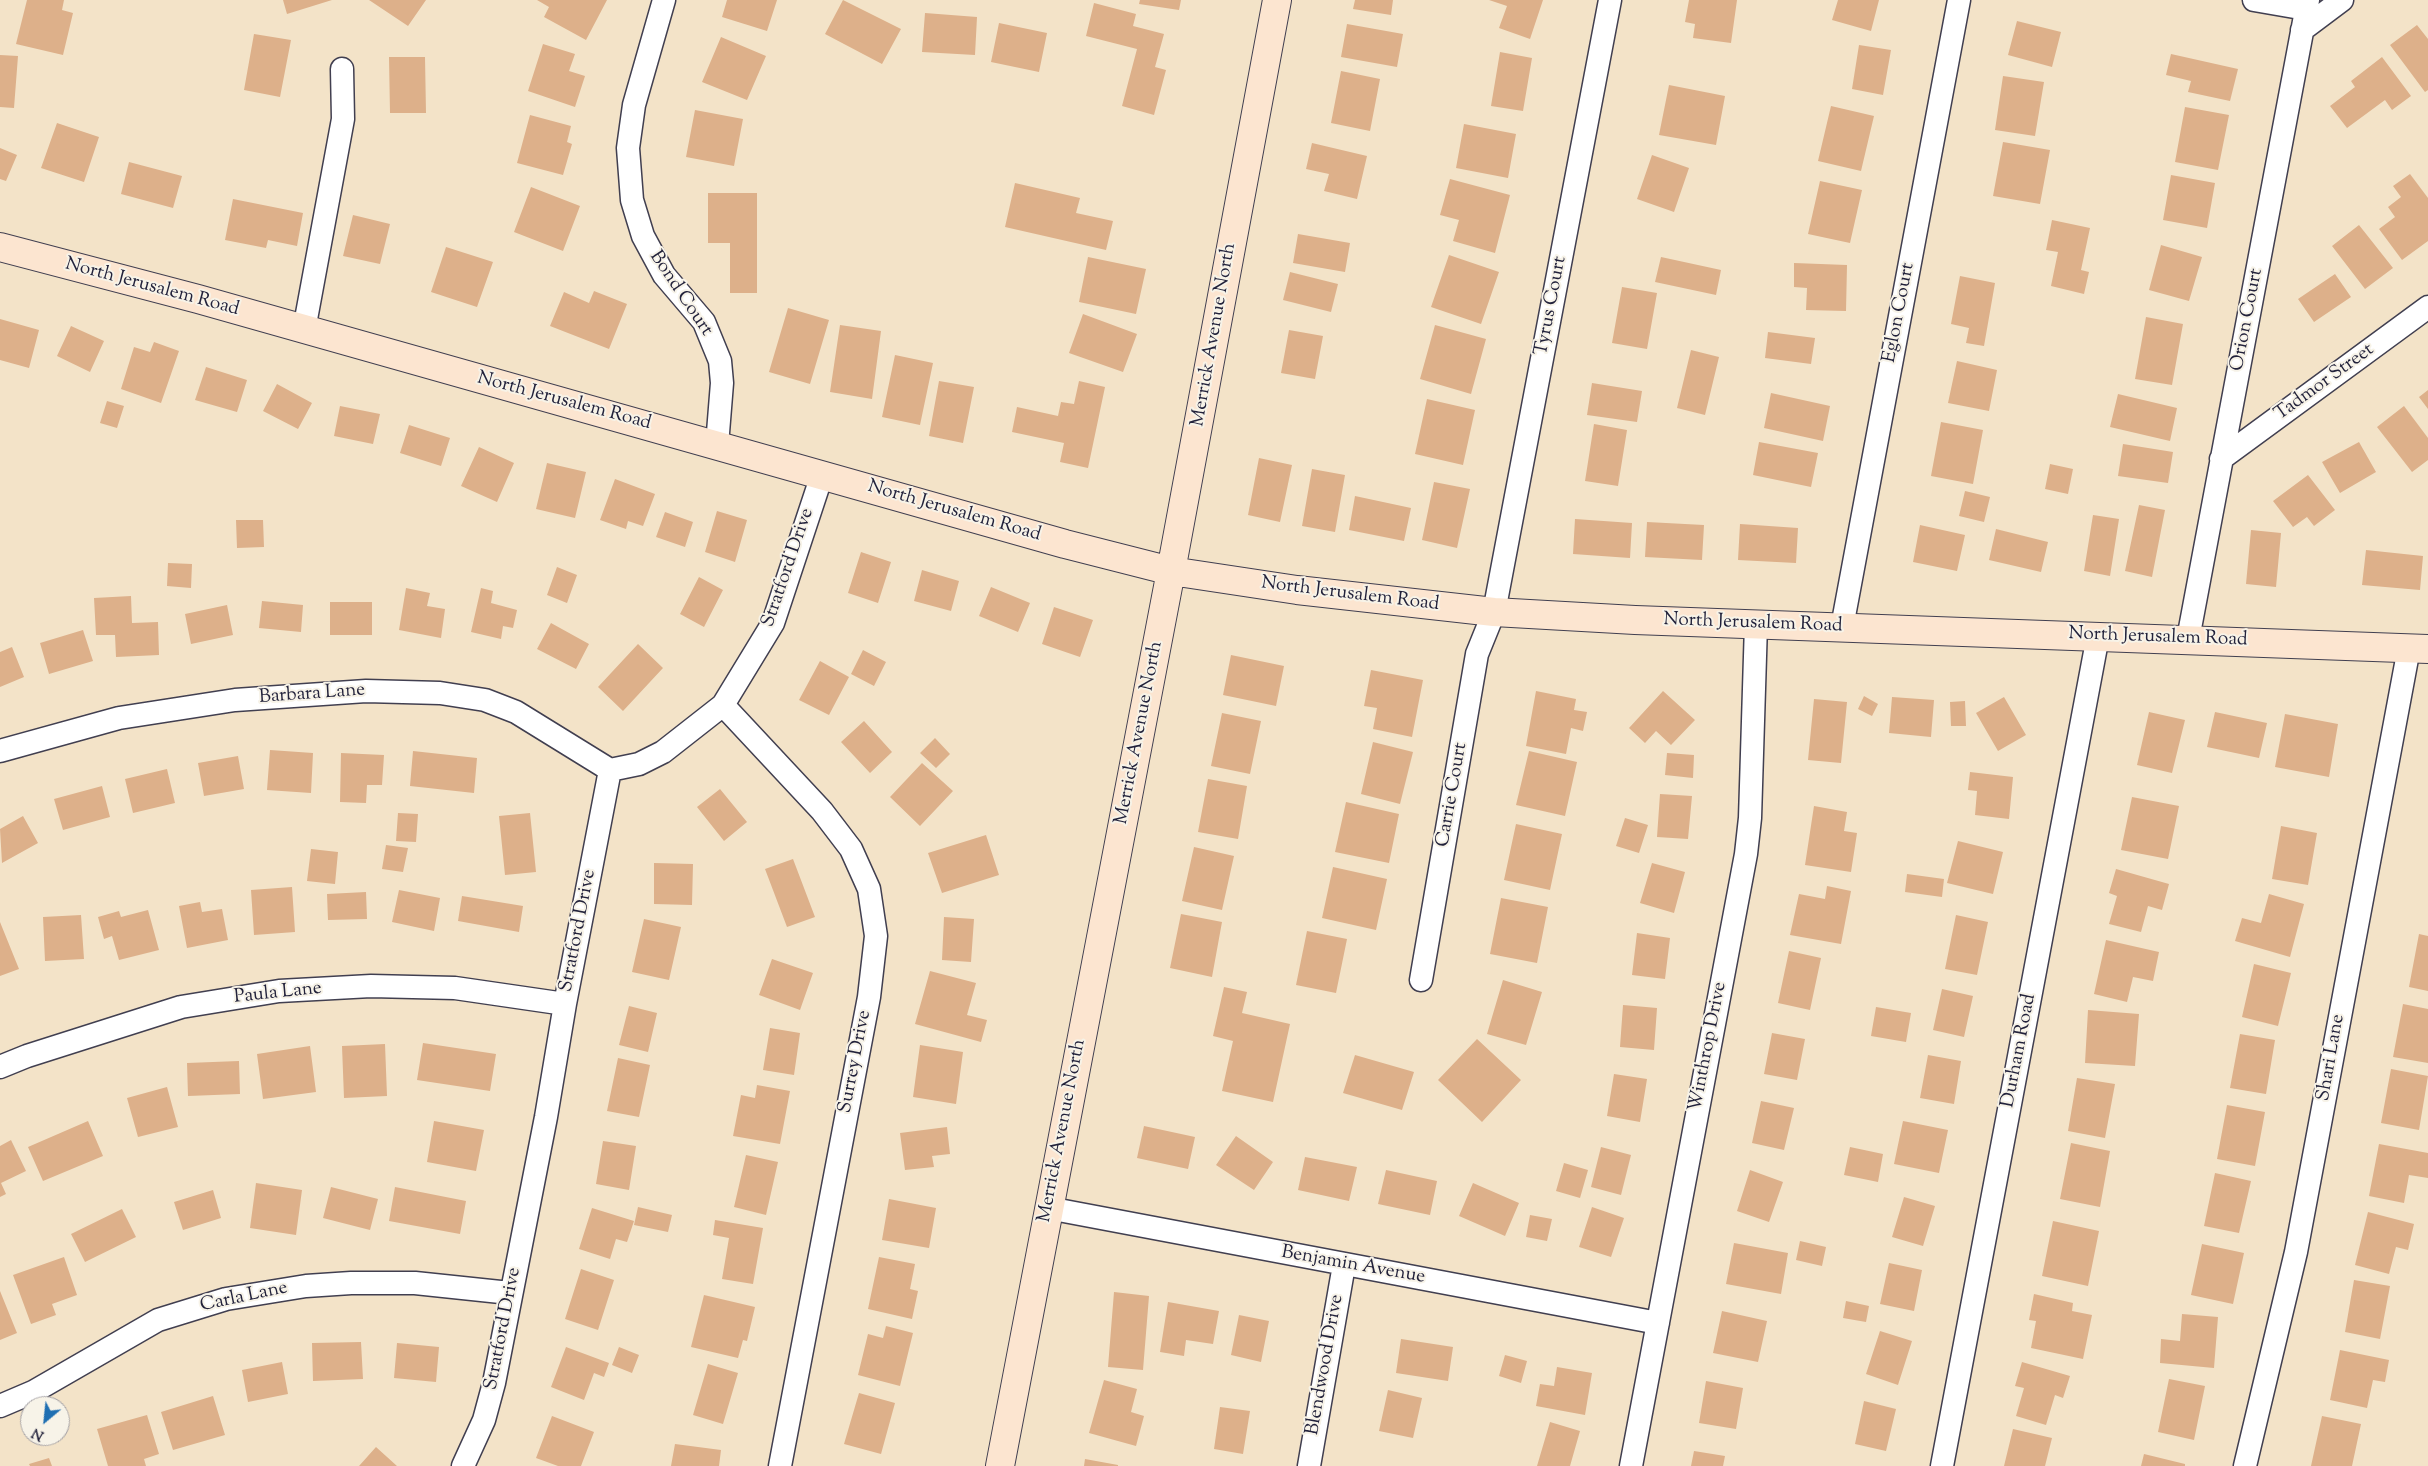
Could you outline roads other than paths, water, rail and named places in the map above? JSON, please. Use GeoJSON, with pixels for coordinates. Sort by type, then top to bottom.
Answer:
{"type":"FeatureCollection","features":[{"type":"Feature","properties":{"kind":"main road","name":"Merrick Avenue North"},"geometry":{"type":"LineString","coordinates":[[1000,1466],[1171,571],[1277,0]]}},
{"type":"Feature","properties":{"kind":"main road","name":"North Jerusalem Road"},"geometry":{"type":"LineString","coordinates":[[0,247],[198,299],[822,475],[1171,571],[1307,591],[1494,612],[1635,620],[2418,648]]}},
{"type":"Feature","properties":{"kind":"street","name":"Bond Court"},"geometry":{"type":"LineString","coordinates":[[664,0],[634,105],[628,148],[632,200],[643,236],[660,268],[704,322],[720,361],[722,383],[717,444]]}},
{"type":"Feature","properties":{"kind":"street","name":"Tyrus Court"},"geometry":{"type":"LineString","coordinates":[[1494,612],[1610,0]]}},
{"type":"Feature","properties":{"kind":"street","name":"Eglon Court"},"geometry":{"type":"LineString","coordinates":[[1842,627],[1959,0]]}},
{"type":"Feature","properties":{"kind":"street"},"geometry":{"type":"LineString","coordinates":[[2254,0],[2306,13],[2342,0]]}},
{"type":"Feature","properties":{"kind":"street","name":"Orion Court"},"geometry":{"type":"LineString","coordinates":[[2188,639],[2306,13]]}},
{"type":"Feature","properties":{"kind":"street"},"geometry":{"type":"LineString","coordinates":[[304,330],[343,119],[342,69]]}},
{"type":"Feature","properties":{"kind":"street","name":"Tadmor Street"},"geometry":{"type":"LineString","coordinates":[[2222,459],[2428,307]]}},
{"type":"Feature","properties":{"kind":"street","name":"Stratford Drive"},"geometry":{"type":"LineString","coordinates":[[462,1466],[484,1420],[494,1383],[510,1293],[546,1117],[565,1004],[610,770],[639,764],[663,752],[723,705],[773,623],[822,475]]}},
{"type":"Feature","properties":{"kind":"street","name":"Carrie Court"},"geometry":{"type":"LineString","coordinates":[[1420,980],[1477,654],[1494,612]]}},
{"type":"Feature","properties":{"kind":"street","name":"Winthrop Drive"},"geometry":{"type":"LineString","coordinates":[[1631,1466],[1746,854],[1750,818],[1756,624]]}},
{"type":"Feature","properties":{"kind":"street","name":"Durham Road"},"geometry":{"type":"LineString","coordinates":[[1942,1466],[2098,636]]}},
{"type":"Feature","properties":{"kind":"street","name":"Shari Lane"},"geometry":{"type":"LineString","coordinates":[[2245,1466],[2296,1252],[2418,648]]}},
{"type":"Feature","properties":{"kind":"street","name":"Barbara Lane"},"geometry":{"type":"LineString","coordinates":[[0,751],[119,718],[235,700],[366,691],[422,692],[485,700],[516,712],[610,770]]}},
{"type":"Feature","properties":{"kind":"street","name":"Surrey Drive"},"geometry":{"type":"LineString","coordinates":[[723,705],[822,811],[851,849],[869,889],[876,936],[867,1006],[780,1466]]}},
{"type":"Feature","properties":{"kind":"street","name":"Paula Lane"},"geometry":{"type":"LineString","coordinates":[[0,1067],[27,1056],[181,1007],[279,991],[371,986],[455,988],[565,1004]]}},
{"type":"Feature","properties":{"kind":"street","name":"Benjamin Avenue"},"geometry":{"type":"LineString","coordinates":[[1048,1208],[1658,1323]]}},
{"type":"Feature","properties":{"kind":"street","name":"Blendwood Drive"},"geometry":{"type":"LineString","coordinates":[[1310,1466],[1344,1265]]}},
{"type":"Feature","properties":{"kind":"street","name":"Carla Lane"},"geometry":{"type":"LineString","coordinates":[[0,1406],[33,1392],[158,1320],[226,1298],[306,1286],[351,1283],[415,1283],[510,1293]]}}]}
